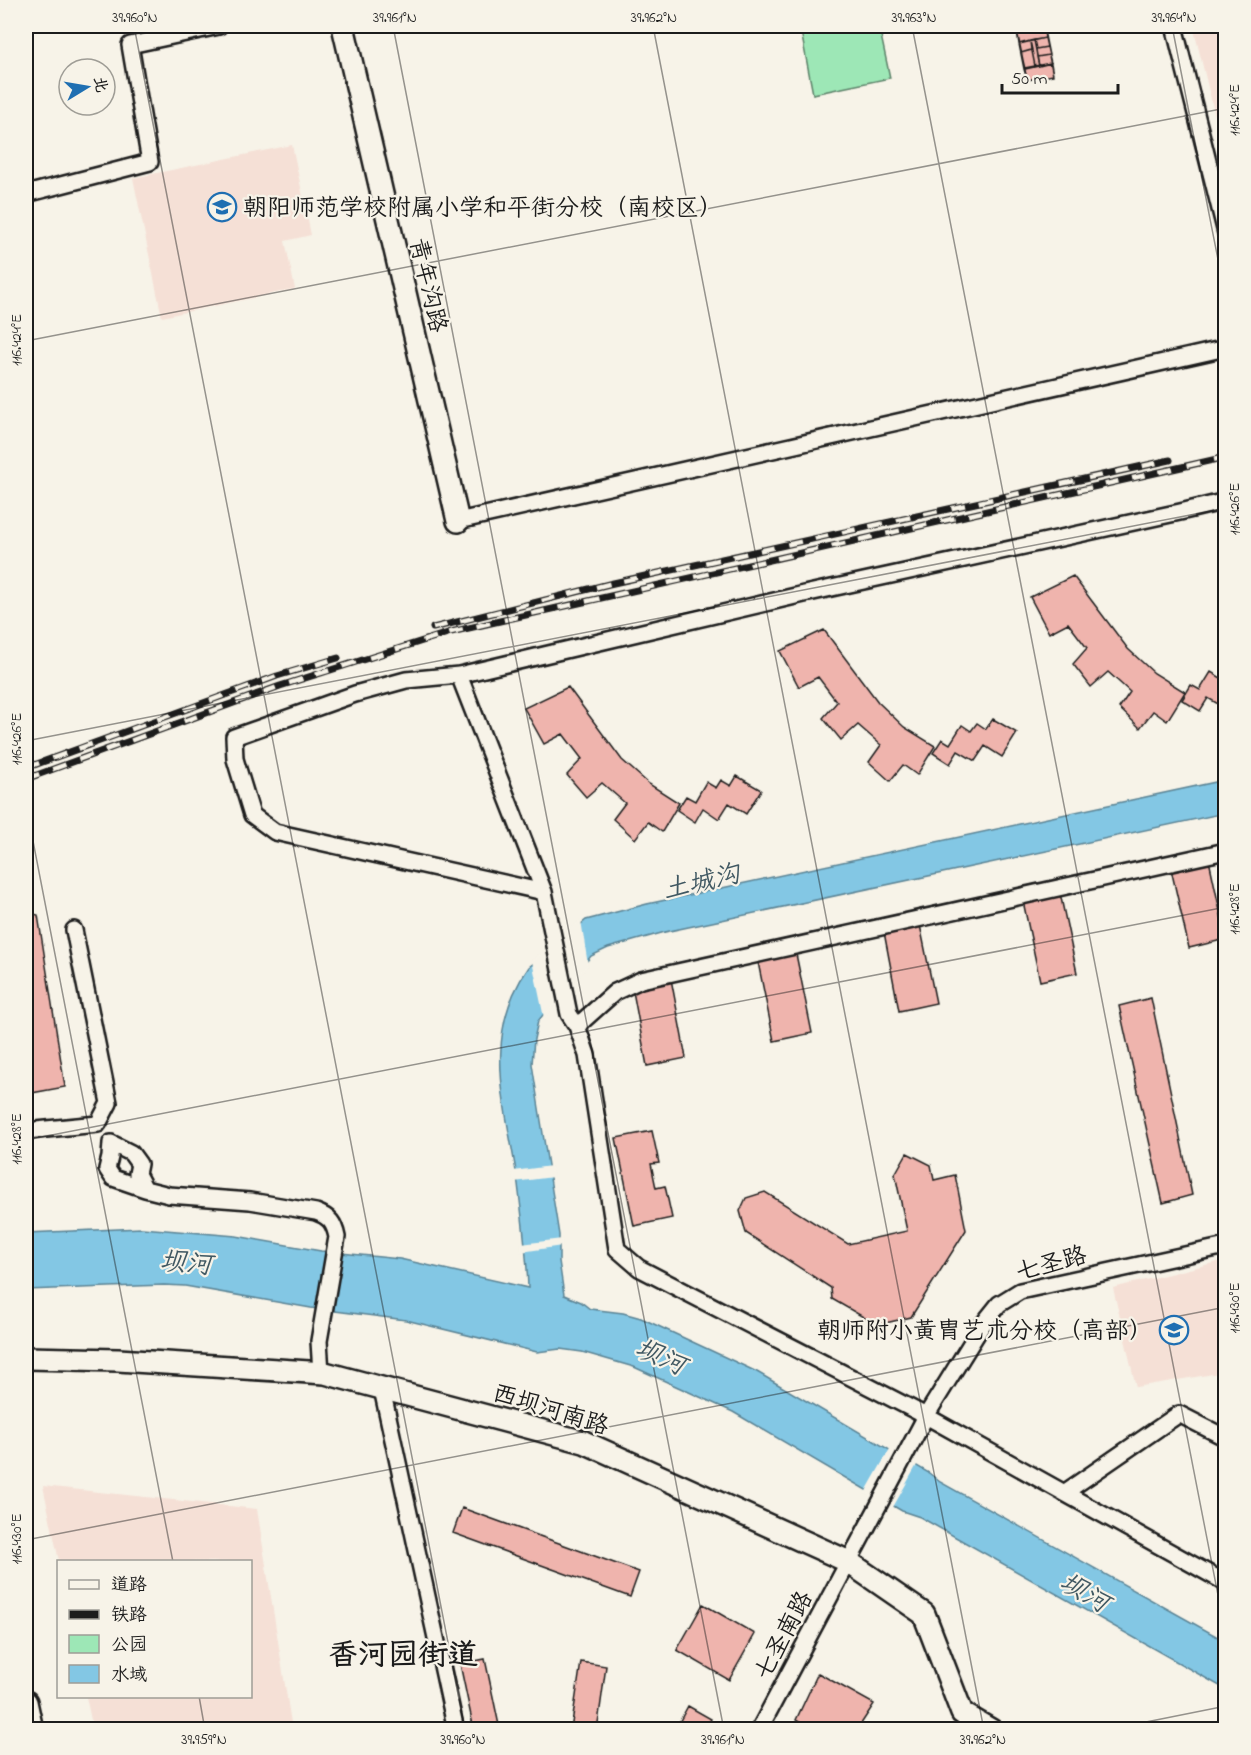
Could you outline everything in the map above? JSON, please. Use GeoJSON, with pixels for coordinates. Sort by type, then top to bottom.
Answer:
{"type":"FeatureCollection","features":[{"type":"Feature","properties":{"kind":"street"},"geometry":{"type":"LineString","coordinates":[[26,194],[150,162],[130,45],[219,26]]}},
{"type":"Feature","properties":{"kind":"street","name":"青年沟路"},"geometry":{"type":"LineString","coordinates":[[343,26],[458,521]]}},
{"type":"Feature","properties":{"kind":"street"},"geometry":{"type":"LineString","coordinates":[[1174,26],[1226,233]]}},
{"type":"Feature","properties":{"kind":"street"},"geometry":{"type":"LineString","coordinates":[[458,521],[1226,348]]}},
{"type":"Feature","properties":{"kind":"street"},"geometry":{"type":"LineString","coordinates":[[544,892],[275,832],[252,815],[235,759],[234,737],[355,694],[406,680],[459,675],[804,594],[1226,501]]}},
{"type":"Feature","properties":{"kind":"street"},"geometry":{"type":"LineString","coordinates":[[459,675],[544,892],[550,928],[573,1020],[587,1054],[617,1249],[639,1268],[923,1423],[1064,1493],[1226,1583]]}},
{"type":"Feature","properties":{"kind":"street"},"geometry":{"type":"LineString","coordinates":[[573,1020],[615,992],[641,980],[1226,852]]}},
{"type":"Feature","properties":{"kind":"street"},"geometry":{"type":"LineString","coordinates":[[74,930],[109,1103],[98,1124]]}},
{"type":"Feature","properties":{"kind":"street"},"geometry":{"type":"LineString","coordinates":[[26,1131],[98,1124]]}},
{"type":"Feature","properties":{"kind":"street"},"geometry":{"type":"LineString","coordinates":[[98,1124],[111,1143],[131,1153],[139,1164],[137,1174],[145,1190]]}},
{"type":"Feature","properties":{"kind":"street"},"geometry":{"type":"LineString","coordinates":[[111,1143],[107,1169],[113,1178],[145,1190],[169,1195],[250,1201],[316,1212],[335,1224],[337,1237],[319,1341],[321,1373]]}},
{"type":"Feature","properties":{"kind":"street","name":"七圣路"},"geometry":{"type":"LineString","coordinates":[[862,1534],[923,1423],[983,1324],[999,1304],[1020,1291],[1226,1246]]}},
{"type":"Feature","properties":{"kind":"street","name":"西坝河南路"},"geometry":{"type":"LineString","coordinates":[[26,1358],[118,1360],[321,1373],[584,1442],[847,1562],[924,1614],[962,1713],[991,1730]]}},
{"type":"Feature","properties":{"kind":"street"},"geometry":{"type":"LineString","coordinates":[[382,1389],[456,1730]]}},
{"type":"Feature","properties":{"kind":"street"},"geometry":{"type":"LineString","coordinates":[[1064,1493],[1179,1414],[1226,1438]]}},
{"type":"Feature","properties":{"kind":"street","name":"七圣南路"},"geometry":{"type":"LineString","coordinates":[[759,1730],[862,1534]]}},
{"type":"Feature","properties":{"kind":"street"},"geometry":{"type":"LineString","coordinates":[[26,1702],[32,1730]]}},
{"type":"Feature","properties":{"kind":"shaded area"},"geometry":{"type":"Polygon","coordinates":[[[1193,26],[1225,26],[1226,134],[1220,136],[1193,26]]]}},
{"type":"Feature","properties":{"kind":"shaded area","name":"朝阳师范学校附属小学和平街分校（南校区）"},"geometry":{"type":"Polygon","coordinates":[[[292,145],[311,235],[285,241],[295,289],[162,317],[133,178],[292,145]]]}},
{"type":"Feature","properties":{"kind":"shaded area","name":"朝师附小黄胄艺术分校（高部）"},"geometry":{"type":"Polygon","coordinates":[[[1225,1260],[1225,1372],[1136,1387],[1113,1288],[1225,1260]]]}},
{"type":"Feature","properties":{"kind":"shaded area"},"geometry":{"type":"Polygon","coordinates":[[[43,1486],[257,1509],[292,1729],[93,1729],[86,1698],[252,1698],[252,1560],[59,1560],[43,1486]]]}},
{"type":"Feature","properties":{"kind":"green space"},"geometry":{"type":"Polygon","coordinates":[[[800,26],[879,26],[890,78],[813,94],[800,26]]]}},
{"type":"Feature","properties":{"kind":"water","name":"坝河"},"geometry":{"type":"Polygon","coordinates":[[[1225,780],[1225,813],[665,932],[608,948],[591,956],[538,1021],[532,1064],[559,1235],[559,1261],[564,1295],[581,1302],[590,1309],[641,1318],[757,1372],[929,1473],[940,1482],[1225,1641],[1225,1689],[920,1517],[902,1511],[733,1412],[634,1367],[582,1352],[560,1349],[537,1352],[406,1320],[311,1308],[185,1286],[26,1290],[26,1233],[142,1228],[236,1236],[321,1251],[400,1259],[528,1288],[518,1184],[501,1073],[501,1046],[505,1019],[514,993],[529,967],[586,920],[647,904],[1225,780]]]}},
{"type":"Feature","properties":{"kind":"pier"},"geometry":{"type":"Polygon","coordinates":[[[581,920],[588,965],[544,1018],[532,961],[581,920]]]}},
{"type":"Feature","properties":{"kind":"pier"},"geometry":{"type":"Polygon","coordinates":[[[551,1166],[553,1177],[514,1182],[513,1171],[551,1166]]]}},
{"type":"Feature","properties":{"kind":"pier"},"geometry":{"type":"Polygon","coordinates":[[[562,1239],[562,1246],[521,1252],[521,1244],[562,1239]]]}},
{"type":"Feature","properties":{"kind":"pier"},"geometry":{"type":"Polygon","coordinates":[[[891,1447],[918,1463],[892,1509],[865,1493],[891,1447]]]}},
{"type":"Feature","properties":{"kind":"building"},"geometry":{"type":"Polygon","coordinates":[[[1043,26],[1053,75],[1027,80],[1017,31],[1043,26]]]}},
{"type":"Feature","properties":{"kind":"building"},"geometry":{"type":"Polygon","coordinates":[[[1043,26],[1045,38],[1019,44],[1017,31],[1043,26]]]}},
{"type":"Feature","properties":{"kind":"building"},"geometry":{"type":"Polygon","coordinates":[[[1043,26],[1045,38],[1019,44],[1017,31],[1043,26]]]}},
{"type":"Feature","properties":{"kind":"building"},"geometry":{"type":"Polygon","coordinates":[[[1043,26],[1045,38],[1019,44],[1017,31],[1043,26]]]}},
{"type":"Feature","properties":{"kind":"building"},"geometry":{"type":"Polygon","coordinates":[[[1043,26],[1053,75],[1027,80],[1017,31],[1043,26]]]}},
{"type":"Feature","properties":{"kind":"building"},"geometry":{"type":"Polygon","coordinates":[[[1045,38],[1047,47],[1036,49],[1034,40],[1045,38]]]}},
{"type":"Feature","properties":{"kind":"building"},"geometry":{"type":"Polygon","coordinates":[[[1045,38],[1047,47],[1036,49],[1034,40],[1045,38]]]}},
{"type":"Feature","properties":{"kind":"building"},"geometry":{"type":"Polygon","coordinates":[[[1045,38],[1047,47],[1036,49],[1034,40],[1045,38]]]}},
{"type":"Feature","properties":{"kind":"building"},"geometry":{"type":"Polygon","coordinates":[[[1034,40],[1039,66],[1035,66],[1030,41],[1034,40]]]}},
{"type":"Feature","properties":{"kind":"building"},"geometry":{"type":"Polygon","coordinates":[[[1034,40],[1039,66],[1035,66],[1030,41],[1034,40]]]}},
{"type":"Feature","properties":{"kind":"building"},"geometry":{"type":"Polygon","coordinates":[[[1034,40],[1039,66],[1025,69],[1021,53],[1032,50],[1030,41],[1034,40]]]}},
{"type":"Feature","properties":{"kind":"building"},"geometry":{"type":"Polygon","coordinates":[[[1034,40],[1039,66],[1035,66],[1030,41],[1034,40]]]}},
{"type":"Feature","properties":{"kind":"building"},"geometry":{"type":"Polygon","coordinates":[[[1030,41],[1035,66],[1025,69],[1019,44],[1030,41]]]}},
{"type":"Feature","properties":{"kind":"building"},"geometry":{"type":"Polygon","coordinates":[[[1030,41],[1035,66],[1024,69],[1019,44],[1030,41]]]}},
{"type":"Feature","properties":{"kind":"building"},"geometry":{"type":"Polygon","coordinates":[[[1030,41],[1031,50],[1021,53],[1019,44],[1030,41]]]}},
{"type":"Feature","properties":{"kind":"building"},"geometry":{"type":"Polygon","coordinates":[[[1030,41],[1035,66],[1024,69],[1019,44],[1030,41]]]}},
{"type":"Feature","properties":{"kind":"building"},"geometry":{"type":"Polygon","coordinates":[[[1047,47],[1049,55],[1037,57],[1036,49],[1047,47]]]}},
{"type":"Feature","properties":{"kind":"building"},"geometry":{"type":"Polygon","coordinates":[[[1047,47],[1049,55],[1037,57],[1036,49],[1047,47]]]}},
{"type":"Feature","properties":{"kind":"building"},"geometry":{"type":"Polygon","coordinates":[[[1047,47],[1049,55],[1037,57],[1036,49],[1047,47]]]}},
{"type":"Feature","properties":{"kind":"building"},"geometry":{"type":"Polygon","coordinates":[[[1049,55],[1051,63],[1039,66],[1037,57],[1049,55]]]}},
{"type":"Feature","properties":{"kind":"building"},"geometry":{"type":"Polygon","coordinates":[[[1049,55],[1051,63],[1039,66],[1037,57],[1049,55]]]}},
{"type":"Feature","properties":{"kind":"building"},"geometry":{"type":"Polygon","coordinates":[[[1049,55],[1051,63],[1039,66],[1037,57],[1049,55]]]}},
{"type":"Feature","properties":{"kind":"building"},"geometry":{"type":"Polygon","coordinates":[[[1051,63],[1053,75],[1027,80],[1024,68],[1051,63]]]}},
{"type":"Feature","properties":{"kind":"building"},"geometry":{"type":"Polygon","coordinates":[[[1051,63],[1053,75],[1027,80],[1024,69],[1051,63]]]}},
{"type":"Feature","properties":{"kind":"building"},"geometry":{"type":"Polygon","coordinates":[[[1051,63],[1053,75],[1027,80],[1024,69],[1051,63]]]}},
{"type":"Feature","properties":{"kind":"building"},"geometry":{"type":"Polygon","coordinates":[[[1073,576],[1128,649],[1154,673],[1185,692],[1167,721],[1153,711],[1140,728],[1119,708],[1130,692],[1108,672],[1091,687],[1073,664],[1087,648],[1068,623],[1049,633],[1030,597],[1073,576]]]}},
{"type":"Feature","properties":{"kind":"building"},"geometry":{"type":"Polygon","coordinates":[[[824,630],[878,702],[904,727],[935,746],[917,775],[903,765],[890,781],[869,762],[881,745],[858,725],[841,740],[823,718],[837,702],[818,677],[799,687],[780,651],[824,630]]]}},
{"type":"Feature","properties":{"kind":"building"},"geometry":{"type":"Polygon","coordinates":[[[1226,671],[1225,708],[1208,698],[1200,711],[1182,700],[1191,685],[1200,690],[1211,672],[1221,678],[1226,671]]]}},
{"type":"Feature","properties":{"kind":"building"},"geometry":{"type":"Polygon","coordinates":[[[568,687],[622,760],[649,784],[679,803],[662,832],[648,822],[635,839],[613,819],[625,803],[602,783],[586,797],[567,775],[582,759],[563,734],[544,744],[524,708],[568,687]]]}},
{"type":"Feature","properties":{"kind":"building"},"geometry":{"type":"Polygon","coordinates":[[[993,719],[1017,733],[1002,757],[985,746],[975,761],[958,751],[950,764],[933,753],[942,739],[950,744],[962,725],[971,731],[977,723],[986,729],[993,719]]]}},
{"type":"Feature","properties":{"kind":"building"},"geometry":{"type":"Polygon","coordinates":[[[737,776],[761,790],[746,814],[729,803],[719,819],[703,808],[695,822],[677,810],[686,796],[695,801],[706,782],[716,788],[721,780],[731,786],[737,776]]]}},
{"type":"Feature","properties":{"kind":"building"},"geometry":{"type":"Polygon","coordinates":[[[1209,860],[1226,939],[1189,948],[1171,869],[1209,860]]]}},
{"type":"Feature","properties":{"kind":"building"},"geometry":{"type":"Polygon","coordinates":[[[1060,893],[1077,973],[1040,981],[1023,901],[1060,893]]]}},
{"type":"Feature","properties":{"kind":"building"},"geometry":{"type":"Polygon","coordinates":[[[26,912],[38,915],[65,1087],[26,1094],[26,912]]]}},
{"type":"Feature","properties":{"kind":"building"},"geometry":{"type":"Polygon","coordinates":[[[920,925],[936,1003],[899,1011],[884,932],[920,925]]]}},
{"type":"Feature","properties":{"kind":"building"},"geometry":{"type":"Polygon","coordinates":[[[796,954],[812,1033],[774,1041],[758,962],[796,954]]]}},
{"type":"Feature","properties":{"kind":"building"},"geometry":{"type":"Polygon","coordinates":[[[671,979],[686,1058],[647,1066],[632,986],[671,979]]]}},
{"type":"Feature","properties":{"kind":"building"},"geometry":{"type":"Polygon","coordinates":[[[1151,998],[1192,1195],[1163,1203],[1119,1006],[1151,998]]]}},
{"type":"Feature","properties":{"kind":"building"},"geometry":{"type":"Polygon","coordinates":[[[652,1131],[659,1163],[651,1164],[656,1188],[665,1186],[672,1218],[634,1226],[616,1138],[652,1131]]]}},
{"type":"Feature","properties":{"kind":"building"},"geometry":{"type":"Polygon","coordinates":[[[1226,1142],[1226,1177],[1219,1143],[1226,1142]]]}},
{"type":"Feature","properties":{"kind":"building"},"geometry":{"type":"Polygon","coordinates":[[[907,1153],[931,1165],[934,1180],[955,1175],[966,1230],[911,1317],[877,1325],[832,1299],[831,1288],[746,1233],[740,1211],[746,1198],[765,1192],[848,1244],[907,1231],[895,1174],[907,1153]]]}},
{"type":"Feature","properties":{"kind":"building"},"geometry":{"type":"Polygon","coordinates":[[[462,1508],[639,1572],[630,1597],[453,1533],[462,1508]]]}},
{"type":"Feature","properties":{"kind":"building"},"geometry":{"type":"Polygon","coordinates":[[[703,1604],[755,1634],[729,1680],[677,1650],[703,1604]]]}},
{"type":"Feature","properties":{"kind":"building"},"geometry":{"type":"Polygon","coordinates":[[[485,1659],[500,1730],[474,1730],[460,1664],[485,1659]]]}},
{"type":"Feature","properties":{"kind":"building"},"geometry":{"type":"Polygon","coordinates":[[[581,1662],[606,1666],[597,1730],[571,1730],[581,1662]]]}},
{"type":"Feature","properties":{"kind":"building"},"geometry":{"type":"Polygon","coordinates":[[[818,1673],[874,1704],[857,1730],[812,1730],[796,1720],[818,1673]]]}},
{"type":"Feature","properties":{"kind":"building"},"geometry":{"type":"Polygon","coordinates":[[[688,1706],[711,1719],[705,1730],[675,1730],[688,1706]]]}},
{"type":"Feature","properties":{"kind":"railway"},"geometry":{"type":"LineString","coordinates":[[26,779],[280,686],[451,632],[1226,457]]}},
{"type":"Feature","properties":{"kind":"railway"},"geometry":{"type":"LineString","coordinates":[[433,628],[609,584],[1170,460]]}},
{"type":"Feature","properties":{"kind":"railway"},"geometry":{"type":"LineString","coordinates":[[26,768],[277,676],[338,658]]}},
{"type":"Feature","properties":{"kind":"place","name":"朝阳师范学校附属小学和平街分校（南校区）"},"geometry":{"type":"Point","coordinates":[222,207]}},
{"type":"Feature","properties":{"kind":"place","name":"朝师附小黄胄艺术分校（高部）"},"geometry":{"type":"Point","coordinates":[1174,1330]}},
{"type":"Feature","properties":{"kind":"district","name":"香河园街道"},"geometry":{"type":"Point","coordinates":[403,1654]}},
{"type":"Feature","properties":{"kind":"water label","name":"土城沟"},"geometry":{"type":"Point","coordinates":[701,881]}}]}
